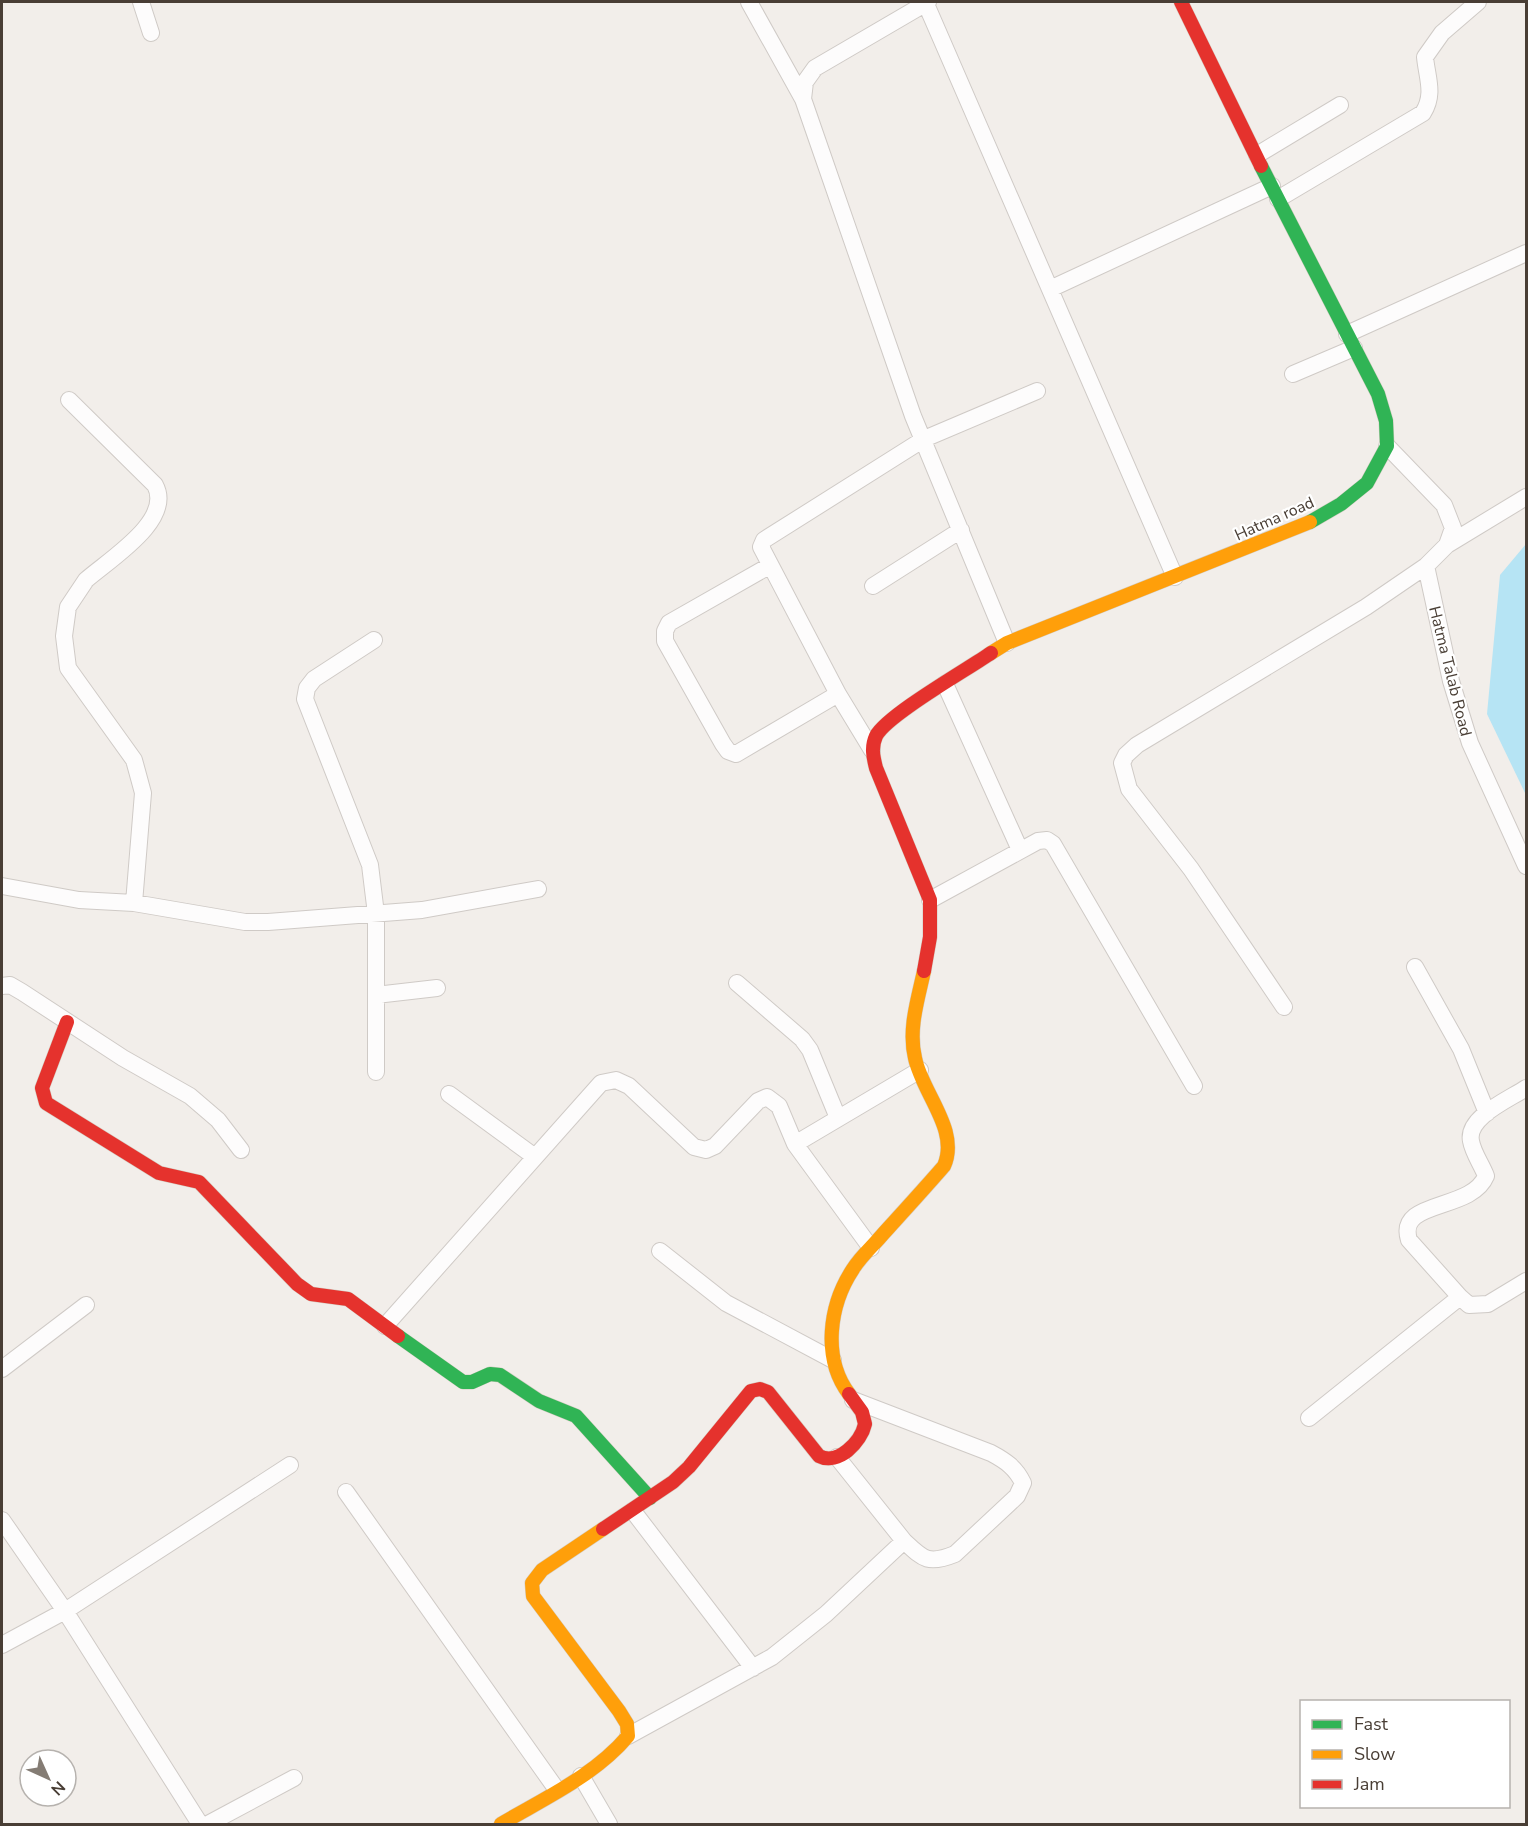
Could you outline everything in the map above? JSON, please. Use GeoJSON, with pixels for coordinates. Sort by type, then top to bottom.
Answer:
{"type":"FeatureCollection","features":[{"type":"Feature","properties":{"kind":"street"},"geometry":{"type":"LineString","coordinates":[[141,2],[151,33]]}},
{"type":"Feature","properties":{"kind":"street"},"geometry":{"type":"LineString","coordinates":[[749,2],[803,99],[912,416],[924,439],[1007,643]]}},
{"type":"Feature","properties":{"kind":"street"},"geometry":{"type":"LineString","coordinates":[[1181,2],[1378,394],[1386,421],[1387,446],[1444,505],[1453,528],[1447,545]]}},
{"type":"Feature","properties":{"kind":"street"},"geometry":{"type":"LineString","coordinates":[[1050,289],[1275,193],[1423,113],[1430,102],[1431,88],[1425,57],[1442,33],[1478,2]]}},
{"type":"Feature","properties":{"kind":"street"},"geometry":{"type":"LineString","coordinates":[[803,99],[805,82],[814,68],[927,3],[1174,577]]}},
{"type":"Feature","properties":{"kind":"street"},"geometry":{"type":"LineString","coordinates":[[1257,155],[1340,105]]}},
{"type":"Feature","properties":{"kind":"street"},"geometry":{"type":"LineString","coordinates":[[1293,374],[1351,341],[1527,253]]}},
{"type":"Feature","properties":{"kind":"street"},"geometry":{"type":"LineString","coordinates":[[628,1736],[627,1724],[619,1711],[533,1596],[532,1583],[542,1570],[633,1511],[689,1467],[751,1390],[760,1389],[768,1392],[819,1456],[825,1460],[837,1457],[862,1436],[865,1424],[853,1399],[838,1377],[833,1360],[833,1342],[842,1285],[871,1248],[944,1166],[949,1155],[950,1142],[946,1130],[913,1050],[913,1030],[932,935],[933,919],[930,900],[876,768],[875,742],[838,694],[760,547],[764,540],[924,439],[1037,392]]}},
{"type":"Feature","properties":{"kind":"street"},"geometry":{"type":"LineString","coordinates":[[69,400],[155,485],[161,495],[159,509],[153,522],[86,580],[77,591],[68,607],[64,636],[68,668],[134,760],[140,777],[143,793],[134,903]]}},
{"type":"Feature","properties":{"kind":"street","name":"Hatma road"},"geometry":{"type":"LineString","coordinates":[[875,742],[895,717],[1007,643],[1299,528],[1341,504],[1367,483],[1387,446]]}},
{"type":"Feature","properties":{"kind":"street"},"geometry":{"type":"LineString","coordinates":[[1284,1007],[1191,869],[1129,789],[1122,764],[1126,755],[1137,746],[1366,607],[1426,566],[1447,545],[1527,497]]}},
{"type":"Feature","properties":{"kind":"street"},"geometry":{"type":"LineString","coordinates":[[873,586],[961,530]]}},
{"type":"Feature","properties":{"kind":"street"},"geometry":{"type":"LineString","coordinates":[[769,566],[669,623],[664,631],[665,641],[723,744],[728,751],[736,754],[838,694]]}},
{"type":"Feature","properties":{"kind":"street","name":"Hatma Talab Road"},"geometry":{"type":"LineString","coordinates":[[1426,566],[1451,681],[1470,743],[1527,866]]}},
{"type":"Feature","properties":{"kind":"street"},"geometry":{"type":"LineString","coordinates":[[374,640],[314,680],[307,688],[305,699],[370,865],[376,914],[376,1072]]}},
{"type":"Feature","properties":{"kind":"street"},"geometry":{"type":"LineString","coordinates":[[945,684],[1020,850]]}},
{"type":"Feature","properties":{"kind":"street"},"geometry":{"type":"LineString","coordinates":[[930,900],[1038,841],[1047,840],[1053,844],[1194,1086]]}},
{"type":"Feature","properties":{"kind":"street"},"geometry":{"type":"LineString","coordinates":[[2,886],[79,900],[134,903],[245,922],[376,914],[458,905],[538,889]]}},
{"type":"Feature","properties":{"kind":"street"},"geometry":{"type":"LineString","coordinates":[[1414,967],[1461,1049],[1487,1113]]}},
{"type":"Feature","properties":{"kind":"street"},"geometry":{"type":"LineString","coordinates":[[737,982],[802,1039],[810,1050],[838,1118]]}},
{"type":"Feature","properties":{"kind":"street"},"geometry":{"type":"LineString","coordinates":[[2,986],[10,985],[22,992],[132,1064],[190,1096],[218,1120],[241,1150]]}},
{"type":"Feature","properties":{"kind":"street"},"geometry":{"type":"LineString","coordinates":[[376,995],[436,988]]}},
{"type":"Feature","properties":{"kind":"street"},"geometry":{"type":"LineString","coordinates":[[67,1022],[42,1088],[46,1103],[159,1173],[173,1178],[187,1177],[199,1182],[297,1284],[311,1294],[348,1299],[463,1382],[472,1382],[490,1374],[500,1375],[539,1401],[576,1416],[650,1498]]}},
{"type":"Feature","properties":{"kind":"street"},"geometry":{"type":"LineString","coordinates":[[795,1144],[920,1070]]}},
{"type":"Feature","properties":{"kind":"street"},"geometry":{"type":"LineString","coordinates":[[385,1326],[601,1083],[616,1080],[629,1086],[694,1147],[706,1150],[714,1146],[758,1101],[767,1097],[779,1106],[795,1144],[871,1248]]}},
{"type":"Feature","properties":{"kind":"street"},"geometry":{"type":"LineString","coordinates":[[1527,1088],[1487,1113],[1476,1122],[1470,1134],[1471,1144],[1486,1176],[1482,1187],[1469,1196],[1419,1212],[1409,1220],[1406,1231],[1409,1240],[1469,1305],[1488,1304],[1527,1281]]}},
{"type":"Feature","properties":{"kind":"street"},"geometry":{"type":"LineString","coordinates":[[449,1094],[535,1157]]}},
{"type":"Feature","properties":{"kind":"street"},"geometry":{"type":"LineString","coordinates":[[660,1251],[726,1303],[833,1360]]}},
{"type":"Feature","properties":{"kind":"street"},"geometry":{"type":"LineString","coordinates":[[1309,1418],[1460,1297]]}},
{"type":"Feature","properties":{"kind":"street"},"geometry":{"type":"LineString","coordinates":[[2,1369],[86,1305]]}},
{"type":"Feature","properties":{"kind":"street"},"geometry":{"type":"LineString","coordinates":[[837,1457],[904,1541],[921,1557],[934,1562],[955,1554],[1017,1496],[1023,1483],[1009,1463],[992,1453],[853,1399]]}},
{"type":"Feature","properties":{"kind":"street"},"geometry":{"type":"LineString","coordinates":[[2,1645],[65,1611],[290,1465]]}},
{"type":"Feature","properties":{"kind":"street"},"geometry":{"type":"LineString","coordinates":[[346,1492],[557,1790]]}},
{"type":"Feature","properties":{"kind":"street"},"geometry":{"type":"LineString","coordinates":[[633,1511],[753,1668]]}},
{"type":"Feature","properties":{"kind":"street"},"geometry":{"type":"LineString","coordinates":[[2,1520],[65,1611],[200,1824]]}},
{"type":"Feature","properties":{"kind":"street"},"geometry":{"type":"LineString","coordinates":[[501,1824],[526,1818],[557,1790],[581,1776],[622,1744],[628,1736],[753,1668],[798,1639],[904,1541]]}},
{"type":"Feature","properties":{"kind":"street"},"geometry":{"type":"LineString","coordinates":[[581,1776],[609,1824]]}},
{"type":"Feature","properties":{"kind":"street"},"geometry":{"type":"LineString","coordinates":[[208,1824],[294,1778]]}},
{"type":"Feature","properties":{"kind":"water"},"geometry":{"type":"Polygon","coordinates":[[[1526,544],[1526,795],[1487,714],[1500,575],[1526,544]]]}},
{"type":"Feature","properties":{"kind":"traffic: fast"},"geometry":{"type":"LineString","coordinates":[[1261,166],[1378,394],[1386,421],[1387,446],[1367,483],[1341,504],[1310,522]]}},
{"type":"Feature","properties":{"kind":"traffic: fast"},"geometry":{"type":"LineString","coordinates":[[398,1336],[463,1382],[472,1382],[490,1374],[500,1375],[539,1401],[576,1416],[650,1498]]}},
{"type":"Feature","properties":{"kind":"traffic: slow"},"geometry":{"type":"LineString","coordinates":[[991,653],[1007,643],[1310,522]]}},
{"type":"Feature","properties":{"kind":"traffic: slow"},"geometry":{"type":"LineString","coordinates":[[849,1394],[840,1380],[832,1348],[834,1315],[838,1299],[856,1264],[944,1166],[948,1152],[944,1125],[919,1071],[913,1047],[915,1014],[924,971]]}},
{"type":"Feature","properties":{"kind":"traffic: slow"},"geometry":{"type":"LineString","coordinates":[[501,1824],[584,1775],[615,1750],[628,1736],[627,1724],[619,1711],[533,1596],[532,1583],[542,1570],[603,1529]]}},
{"type":"Feature","properties":{"kind":"traffic: jam"},"geometry":{"type":"LineString","coordinates":[[1181,2],[1261,166]]}},
{"type":"Feature","properties":{"kind":"traffic: jam"},"geometry":{"type":"LineString","coordinates":[[924,971],[930,937],[930,900],[876,768],[873,744],[883,727],[895,716],[991,653]]}},
{"type":"Feature","properties":{"kind":"traffic: jam"},"geometry":{"type":"LineString","coordinates":[[67,1022],[42,1088],[46,1103],[159,1173],[199,1182],[297,1284],[311,1294],[348,1299],[398,1336]]}},
{"type":"Feature","properties":{"kind":"traffic: jam"},"geometry":{"type":"LineString","coordinates":[[603,1529],[673,1482],[689,1467],[751,1391],[760,1389],[768,1392],[819,1456],[826,1458],[834,1458],[848,1450],[863,1431],[865,1424],[862,1412],[849,1394]]}}]}
